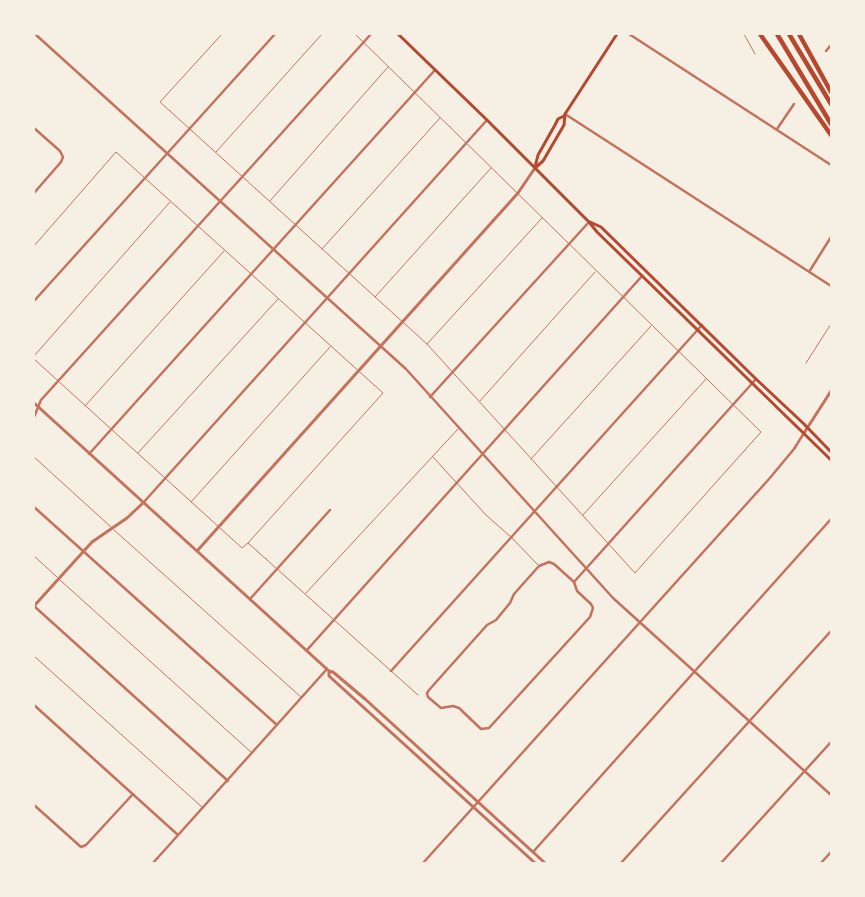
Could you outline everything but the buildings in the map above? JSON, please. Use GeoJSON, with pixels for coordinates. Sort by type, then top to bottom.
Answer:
{"type":"FeatureCollection","features":[{"type":"Feature","properties":{"kind":"highway"},"geometry":{"type":"LineString","coordinates":[[760,34],[831,135]]}},
{"type":"Feature","properties":{"kind":"highway"},"geometry":{"type":"LineString","coordinates":[[777,34],[831,124]]}},
{"type":"Feature","properties":{"kind":"highway"},"geometry":{"type":"LineString","coordinates":[[789,34],[831,104]]}},
{"type":"Feature","properties":{"kind":"highway"},"geometry":{"type":"LineString","coordinates":[[799,34],[831,92]]}},
{"type":"Feature","properties":{"kind":"main road"},"geometry":{"type":"LineString","coordinates":[[398,34],[831,460]]}},
{"type":"Feature","properties":{"kind":"main road"},"geometry":{"type":"LineString","coordinates":[[535,168],[538,155],[558,119],[565,115],[617,34]]}},
{"type":"Feature","properties":{"kind":"main road"},"geometry":{"type":"LineString","coordinates":[[535,168],[543,161],[565,122],[565,115]]}},
{"type":"Feature","properties":{"kind":"main road"},"geometry":{"type":"LineString","coordinates":[[589,222],[601,228],[831,452]]}},
{"type":"Feature","properties":{"kind":"main road"},"geometry":{"type":"LineString","coordinates":[[642,276],[644,269]]}},
{"type":"Feature","properties":{"kind":"main road"},"geometry":{"type":"LineString","coordinates":[[667,299],[670,295]]}},
{"type":"Feature","properties":{"kind":"street"},"geometry":{"type":"LineString","coordinates":[[35,34],[406,369],[613,598],[831,795]]}},
{"type":"Feature","properties":{"kind":"street"},"geometry":{"type":"LineString","coordinates":[[34,301],[275,34]]}},
{"type":"Feature","properties":{"kind":"street"},"geometry":{"type":"LineString","coordinates":[[34,417],[41,400],[371,34]]}},
{"type":"Feature","properties":{"kind":"street"},"geometry":{"type":"LineString","coordinates":[[629,34],[831,165]]}},
{"type":"Feature","properties":{"kind":"street"},"geometry":{"type":"LineString","coordinates":[[826,51],[831,45]]}},
{"type":"Feature","properties":{"kind":"street"},"geometry":{"type":"LineString","coordinates":[[89,454],[435,70]]}},
{"type":"Feature","properties":{"kind":"street"},"geometry":{"type":"LineString","coordinates":[[777,129],[794,104]]}},
{"type":"Feature","properties":{"kind":"street"},"geometry":{"type":"LineString","coordinates":[[565,115],[831,286]]}},
{"type":"Feature","properties":{"kind":"street"},"geometry":{"type":"LineString","coordinates":[[228,781],[34,606],[83,551],[97,538],[127,518],[143,503],[487,120]]}},
{"type":"Feature","properties":{"kind":"street"},"geometry":{"type":"LineString","coordinates":[[34,128],[60,151],[63,157],[61,162],[34,192]]}},
{"type":"Feature","properties":{"kind":"street"},"geometry":{"type":"LineString","coordinates":[[196,551],[518,193],[535,168]]}},
{"type":"Feature","properties":{"kind":"street"},"geometry":{"type":"LineString","coordinates":[[430,397],[589,222]]}},
{"type":"Feature","properties":{"kind":"street"},"geometry":{"type":"LineString","coordinates":[[809,272],[831,237]]}},
{"type":"Feature","properties":{"kind":"street"},"geometry":{"type":"LineString","coordinates":[[307,650],[642,276]]}},
{"type":"Feature","properties":{"kind":"street"},"geometry":{"type":"LineString","coordinates":[[391,671],[702,325]]}},
{"type":"Feature","properties":{"kind":"street"},"geometry":{"type":"LineString","coordinates":[[574,582],[756,379]]}},
{"type":"Feature","properties":{"kind":"street"},"geometry":{"type":"LineString","coordinates":[[423,863],[794,450],[831,392]]}},
{"type":"Feature","properties":{"kind":"street"},"geometry":{"type":"LineString","coordinates":[[34,403],[328,670],[333,672],[365,700],[546,863]]}},
{"type":"Feature","properties":{"kind":"street"},"geometry":{"type":"LineString","coordinates":[[34,507],[277,726]]}},
{"type":"Feature","properties":{"kind":"street"},"geometry":{"type":"LineString","coordinates":[[250,599],[330,510]]}},
{"type":"Feature","properties":{"kind":"street"},"geometry":{"type":"LineString","coordinates":[[533,852],[831,519]]}},
{"type":"Feature","properties":{"kind":"street"},"geometry":{"type":"LineString","coordinates":[[548,562],[554,564],[574,582],[577,591],[591,604],[593,613],[489,728],[481,729],[459,708],[449,706],[444,709],[441,708],[426,693],[487,625],[496,620],[510,603],[514,594],[539,566],[548,562]]}},
{"type":"Feature","properties":{"kind":"street"},"geometry":{"type":"LineString","coordinates":[[621,863],[831,631]]}},
{"type":"Feature","properties":{"kind":"street"},"geometry":{"type":"LineString","coordinates":[[153,863],[328,670]]}},
{"type":"Feature","properties":{"kind":"street"},"geometry":{"type":"LineString","coordinates":[[328,670],[329,676],[535,863]]}},
{"type":"Feature","properties":{"kind":"street"},"geometry":{"type":"LineString","coordinates":[[34,705],[178,835]]}},
{"type":"Feature","properties":{"kind":"street"},"geometry":{"type":"LineString","coordinates":[[721,863],[831,742]]}},
{"type":"Feature","properties":{"kind":"street"},"geometry":{"type":"LineString","coordinates":[[34,805],[81,847],[86,845],[133,794]]}},
{"type":"Feature","properties":{"kind":"street"},"geometry":{"type":"LineString","coordinates":[[821,863],[831,852]]}},
{"type":"Feature","properties":{"kind":"lane"},"geometry":{"type":"LineString","coordinates":[[222,34],[160,102],[427,344],[635,573],[761,432],[355,34]]}},
{"type":"Feature","properties":{"kind":"lane"},"geometry":{"type":"LineString","coordinates":[[215,153],[322,34]]}},
{"type":"Feature","properties":{"kind":"lane"},"geometry":{"type":"LineString","coordinates":[[744,34],[755,54]]}},
{"type":"Feature","properties":{"kind":"lane"},"geometry":{"type":"LineString","coordinates":[[269,202],[388,67]]}},
{"type":"Feature","properties":{"kind":"lane"},"geometry":{"type":"LineString","coordinates":[[322,249],[440,117]]}},
{"type":"Feature","properties":{"kind":"lane"},"geometry":{"type":"LineString","coordinates":[[34,246],[116,152],[383,393],[242,548],[34,359]]}},
{"type":"Feature","properties":{"kind":"lane"},"geometry":{"type":"LineString","coordinates":[[375,297],[492,168]]}},
{"type":"Feature","properties":{"kind":"lane"},"geometry":{"type":"LineString","coordinates":[[34,356],[171,202]]}},
{"type":"Feature","properties":{"kind":"lane"},"geometry":{"type":"LineString","coordinates":[[427,344],[543,218]]}},
{"type":"Feature","properties":{"kind":"lane"},"geometry":{"type":"LineString","coordinates":[[85,406],[224,250]]}},
{"type":"Feature","properties":{"kind":"lane"},"geometry":{"type":"LineString","coordinates":[[480,402],[596,272]]}},
{"type":"Feature","properties":{"kind":"lane"},"geometry":{"type":"LineString","coordinates":[[138,453],[278,298]]}},
{"type":"Feature","properties":{"kind":"lane"},"geometry":{"type":"LineString","coordinates":[[806,363],[831,324]]}},
{"type":"Feature","properties":{"kind":"lane"},"geometry":{"type":"LineString","coordinates":[[531,459],[651,326]]}},
{"type":"Feature","properties":{"kind":"lane"},"geometry":{"type":"LineString","coordinates":[[191,502],[331,346]]}},
{"type":"Feature","properties":{"kind":"lane"},"geometry":{"type":"LineString","coordinates":[[583,516],[706,379]]}},
{"type":"Feature","properties":{"kind":"lane"},"geometry":{"type":"LineString","coordinates":[[306,594],[458,428]]}},
{"type":"Feature","properties":{"kind":"lane"},"geometry":{"type":"LineString","coordinates":[[433,456],[457,484],[539,566]]}},
{"type":"Feature","properties":{"kind":"lane"},"geometry":{"type":"LineString","coordinates":[[34,457],[302,697]]}},
{"type":"Feature","properties":{"kind":"lane"},"geometry":{"type":"LineString","coordinates":[[248,543],[418,695]]}},
{"type":"Feature","properties":{"kind":"lane"},"geometry":{"type":"LineString","coordinates":[[34,556],[252,753]]}},
{"type":"Feature","properties":{"kind":"lane"},"geometry":{"type":"LineString","coordinates":[[34,656],[203,808]]}}]}
